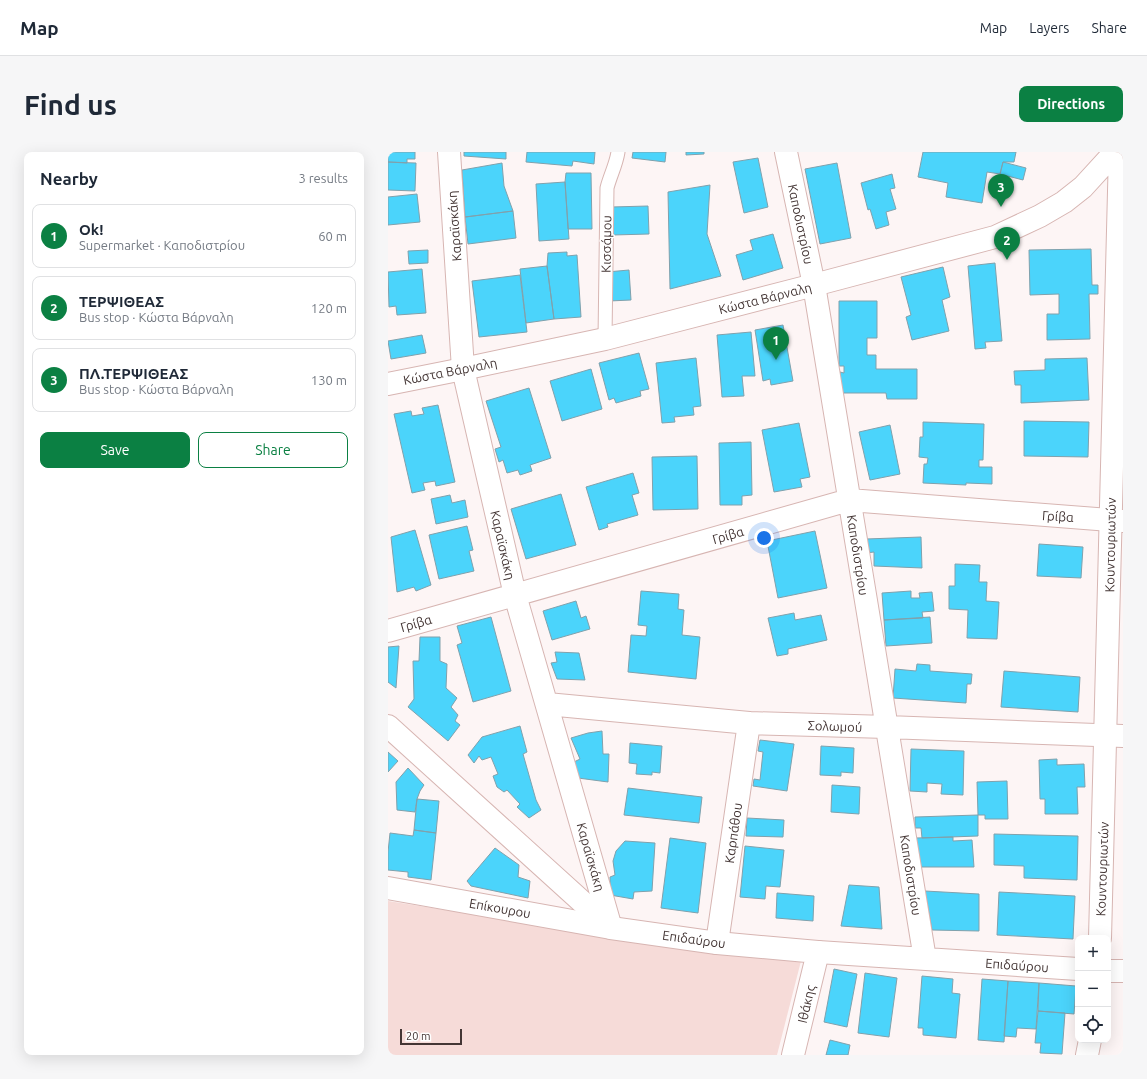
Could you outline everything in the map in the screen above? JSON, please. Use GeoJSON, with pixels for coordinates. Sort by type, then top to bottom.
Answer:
{"type":"FeatureCollection","features":[{"type":"Feature","properties":{"kind":"street","name":"Καραϊσκάκη"},"geometry":{"type":"LineString","coordinates":[[449,152],[463,369],[515,595],[611,928]]}},
{"type":"Feature","properties":{"kind":"street","name":"Καποδιστρίου"},"geometry":{"type":"LineString","coordinates":[[786,152],[814,285],[925,959]]}},
{"type":"Feature","properties":{"kind":"street","name":"Κώστα Βάρναλη"},"geometry":{"type":"LineString","coordinates":[[388,384],[605,339],[995,237],[1040,216],[1064,202],[1083,188],[1115,152]]}},
{"type":"Feature","properties":{"kind":"street","name":"Κουντουριωτών"},"geometry":{"type":"LineString","coordinates":[[1100,935],[1114,736],[1120,152]]}},
{"type":"Feature","properties":{"kind":"street","name":"Γρίβα"},"geometry":{"type":"LineString","coordinates":[[388,631],[849,500],[1117,520]]}},
{"type":"Feature","properties":{"kind":"street","name":"Σολωμού"},"geometry":{"type":"LineString","coordinates":[[547,704],[749,723],[1114,736]]}},
{"type":"Feature","properties":{"kind":"street","name":"Καρπάθου"},"geometry":{"type":"LineString","coordinates":[[717,943],[749,723]]}},
{"type":"Feature","properties":{"kind":"street"},"geometry":{"type":"LineString","coordinates":[[388,726],[611,928]]}},
{"type":"Feature","properties":{"kind":"street","name":"Επίκουρου"},"geometry":{"type":"LineString","coordinates":[[388,888],[611,928]]}},
{"type":"Feature","properties":{"kind":"street","name":"Επιδαύρου"},"geometry":{"type":"LineString","coordinates":[[611,928],[717,943],[818,952],[1075,969]]}},
{"type":"Feature","properties":{"kind":"street","name":"Ιθάκης"},"geometry":{"type":"LineString","coordinates":[[793,1055],[818,952]]}},
{"type":"Feature","properties":{"kind":"street"},"geometry":{"type":"LineString","coordinates":[[1111,971],[1123,971]]}},
{"type":"Feature","properties":{"kind":"street"},"geometry":{"type":"LineString","coordinates":[[1087,1055],[1089,1043]]}},
{"type":"Feature","properties":{"kind":"lane","name":"Κισσάμου"},"geometry":{"type":"LineString","coordinates":[[605,339],[607,188],[610,176],[617,162],[618,152]]}},
{"type":"Feature","properties":{"kind":"shaded area"},"geometry":{"type":"Polygon","coordinates":[[[388,901],[717,953],[801,961],[777,1055],[388,1055],[388,901]]]}},
{"type":"Feature","properties":{"kind":"building"},"geometry":{"type":"Polygon","coordinates":[[[388,152],[415,152],[415,159],[407,159],[407,163],[388,162],[388,152]]]}},
{"type":"Feature","properties":{"kind":"building"},"geometry":{"type":"Polygon","coordinates":[[[464,152],[506,152],[506,159],[464,156],[464,152]]]}},
{"type":"Feature","properties":{"kind":"building"},"geometry":{"type":"Polygon","coordinates":[[[527,152],[595,152],[594,164],[573,161],[572,166],[526,162],[527,152]]]}},
{"type":"Feature","properties":{"kind":"building"},"geometry":{"type":"Polygon","coordinates":[[[633,152],[666,152],[665,162],[632,158],[633,152]]]}},
{"type":"Feature","properties":{"kind":"building"},"geometry":{"type":"Polygon","coordinates":[[[686,152],[704,152],[704,154],[686,155],[686,152]]]}},
{"type":"Feature","properties":{"kind":"building"},"geometry":{"type":"Polygon","coordinates":[[[923,152],[1016,152],[1014,162],[1003,162],[1000,174],[987,172],[982,203],[946,197],[948,183],[918,177],[923,152]]]}},
{"type":"Feature","properties":{"kind":"building"},"geometry":{"type":"Polygon","coordinates":[[[758,158],[768,207],[744,213],[733,162],[758,158]]]}},
{"type":"Feature","properties":{"kind":"building"},"geometry":{"type":"Polygon","coordinates":[[[388,162],[416,163],[415,191],[388,190],[388,162]]]}},
{"type":"Feature","properties":{"kind":"building"},"geometry":{"type":"Polygon","coordinates":[[[1003,162],[1026,168],[1023,180],[1000,174],[1003,162]]]}},
{"type":"Feature","properties":{"kind":"building"},"geometry":{"type":"Polygon","coordinates":[[[502,163],[504,186],[513,211],[465,217],[462,170],[502,163]]]}},
{"type":"Feature","properties":{"kind":"building"},"geometry":{"type":"Polygon","coordinates":[[[837,163],[851,238],[820,244],[805,169],[837,163]]]}},
{"type":"Feature","properties":{"kind":"building"},"geometry":{"type":"Polygon","coordinates":[[[566,173],[591,173],[592,229],[568,229],[565,182],[566,173]]]}},
{"type":"Feature","properties":{"kind":"building"},"geometry":{"type":"Polygon","coordinates":[[[892,174],[895,188],[890,189],[896,209],[886,212],[889,225],[876,229],[870,209],[868,210],[861,183],[892,174]]]}},
{"type":"Feature","properties":{"kind":"building"},"geometry":{"type":"Polygon","coordinates":[[[565,182],[569,239],[539,241],[536,184],[565,182]]]}},
{"type":"Feature","properties":{"kind":"building"},"geometry":{"type":"Polygon","coordinates":[[[710,185],[707,234],[721,276],[670,289],[668,192],[710,185]]]}},
{"type":"Feature","properties":{"kind":"building"},"geometry":{"type":"Polygon","coordinates":[[[417,194],[420,222],[388,225],[388,197],[417,194]]]}},
{"type":"Feature","properties":{"kind":"building"},"geometry":{"type":"Polygon","coordinates":[[[648,206],[649,234],[613,235],[611,207],[648,206]]]}},
{"type":"Feature","properties":{"kind":"building"},"geometry":{"type":"Polygon","coordinates":[[[513,211],[516,238],[468,244],[465,217],[513,211]]]}},
{"type":"Feature","properties":{"kind":"building"},"geometry":{"type":"Polygon","coordinates":[[[773,234],[783,268],[743,280],[736,255],[753,250],[750,240],[773,234]]]}},
{"type":"Feature","properties":{"kind":"building"},"geometry":{"type":"Polygon","coordinates":[[[1091,249],[1092,285],[1098,285],[1098,294],[1089,294],[1090,339],[1047,340],[1047,314],[1059,314],[1059,294],[1030,295],[1029,250],[1091,249]]]}},
{"type":"Feature","properties":{"kind":"building"},"geometry":{"type":"Polygon","coordinates":[[[428,250],[428,263],[409,264],[408,251],[428,250]]]}},
{"type":"Feature","properties":{"kind":"building"},"geometry":{"type":"Polygon","coordinates":[[[567,252],[567,256],[577,255],[581,317],[554,319],[547,266],[548,253],[567,252]]]}},
{"type":"Feature","properties":{"kind":"building"},"geometry":{"type":"Polygon","coordinates":[[[995,263],[1002,341],[985,342],[986,348],[975,349],[968,266],[995,263]]]}},
{"type":"Feature","properties":{"kind":"building"},"geometry":{"type":"Polygon","coordinates":[[[547,266],[554,319],[526,323],[520,269],[547,266]]]}},
{"type":"Feature","properties":{"kind":"building"},"geometry":{"type":"Polygon","coordinates":[[[943,267],[950,297],[942,300],[949,331],[912,340],[906,317],[911,315],[901,277],[943,267]]]}},
{"type":"Feature","properties":{"kind":"building"},"geometry":{"type":"Polygon","coordinates":[[[422,269],[426,313],[397,315],[396,306],[389,307],[388,272],[422,269]]]}},
{"type":"Feature","properties":{"kind":"building"},"geometry":{"type":"Polygon","coordinates":[[[629,270],[631,300],[609,301],[607,272],[629,270]]]}},
{"type":"Feature","properties":{"kind":"building"},"geometry":{"type":"Polygon","coordinates":[[[520,275],[527,332],[479,337],[472,281],[520,275]]]}},
{"type":"Feature","properties":{"kind":"building"},"geometry":{"type":"Polygon","coordinates":[[[839,301],[877,301],[877,338],[867,338],[867,355],[876,355],[876,369],[917,369],[917,399],[887,399],[886,393],[840,393],[840,372],[844,373],[844,366],[839,366],[839,301]]]}},
{"type":"Feature","properties":{"kind":"building"},"geometry":{"type":"Polygon","coordinates":[[[783,325],[793,381],[771,385],[770,379],[763,381],[755,330],[783,325]]]}},
{"type":"Feature","properties":{"kind":"building"},"geometry":{"type":"Polygon","coordinates":[[[751,332],[755,376],[742,376],[744,396],[722,397],[717,335],[751,332]]]}},
{"type":"Feature","properties":{"kind":"building"},"geometry":{"type":"Polygon","coordinates":[[[422,335],[426,353],[391,359],[388,341],[422,335]]]}},
{"type":"Feature","properties":{"kind":"building"},"geometry":{"type":"Polygon","coordinates":[[[639,353],[649,389],[640,391],[641,396],[616,403],[614,398],[609,400],[599,363],[639,353]]]}},
{"type":"Feature","properties":{"kind":"building"},"geometry":{"type":"Polygon","coordinates":[[[696,358],[701,406],[693,407],[694,415],[674,417],[675,422],[662,423],[656,363],[696,358]]]}},
{"type":"Feature","properties":{"kind":"building"},"geometry":{"type":"Polygon","coordinates":[[[1087,358],[1089,400],[1021,403],[1021,385],[1015,385],[1014,371],[1045,370],[1045,359],[1087,358]]]}},
{"type":"Feature","properties":{"kind":"building"},"geometry":{"type":"Polygon","coordinates":[[[591,369],[602,409],[562,421],[550,381],[591,369]]]}},
{"type":"Feature","properties":{"kind":"building"},"geometry":{"type":"Polygon","coordinates":[[[529,388],[551,458],[530,465],[532,471],[520,475],[518,470],[507,473],[503,460],[499,462],[495,449],[501,447],[486,401],[529,388]]]}},
{"type":"Feature","properties":{"kind":"building"},"geometry":{"type":"Polygon","coordinates":[[[438,405],[455,482],[436,486],[435,481],[423,483],[425,490],[412,493],[394,414],[411,411],[412,416],[424,414],[422,408],[438,405]]]}},
{"type":"Feature","properties":{"kind":"building"},"geometry":{"type":"Polygon","coordinates":[[[1024,421],[1089,422],[1088,457],[1024,456],[1024,421]]]}},
{"type":"Feature","properties":{"kind":"building"},"geometry":{"type":"Polygon","coordinates":[[[923,422],[984,424],[983,460],[979,460],[979,467],[992,467],[992,484],[966,483],[966,485],[923,483],[924,464],[927,464],[928,458],[919,457],[920,437],[923,437],[923,422]]]}},
{"type":"Feature","properties":{"kind":"building"},"geometry":{"type":"Polygon","coordinates":[[[799,423],[810,477],[800,479],[802,487],[774,492],[762,430],[799,423]]]}},
{"type":"Feature","properties":{"kind":"building"},"geometry":{"type":"Polygon","coordinates":[[[890,425],[900,474],[870,480],[859,432],[890,425]]]}},
{"type":"Feature","properties":{"kind":"building"},"geometry":{"type":"Polygon","coordinates":[[[751,442],[752,495],[742,496],[742,505],[720,505],[719,443],[751,442]]]}},
{"type":"Feature","properties":{"kind":"building"},"geometry":{"type":"Polygon","coordinates":[[[697,456],[698,509],[653,510],[652,457],[697,456]]]}},
{"type":"Feature","properties":{"kind":"building"},"geometry":{"type":"Polygon","coordinates":[[[633,473],[639,493],[632,495],[638,515],[607,524],[608,527],[599,530],[586,487],[633,473]]]}},
{"type":"Feature","properties":{"kind":"building"},"geometry":{"type":"Polygon","coordinates":[[[561,494],[576,545],[526,559],[511,509],[561,494]]]}},
{"type":"Feature","properties":{"kind":"building"},"geometry":{"type":"Polygon","coordinates":[[[450,495],[452,503],[465,500],[468,517],[436,524],[431,499],[450,495]]]}},
{"type":"Feature","properties":{"kind":"building"},"geometry":{"type":"Polygon","coordinates":[[[467,526],[473,550],[469,551],[474,571],[439,579],[429,535],[467,526]]]}},
{"type":"Feature","properties":{"kind":"building"},"geometry":{"type":"Polygon","coordinates":[[[415,530],[431,585],[416,591],[414,587],[397,592],[391,537],[415,530]]]}},
{"type":"Feature","properties":{"kind":"building"},"geometry":{"type":"Polygon","coordinates":[[[815,531],[827,588],[778,598],[767,541],[815,531]]]}},
{"type":"Feature","properties":{"kind":"building"},"geometry":{"type":"Polygon","coordinates":[[[921,537],[922,568],[874,566],[874,552],[866,553],[866,539],[921,537]]]}},
{"type":"Feature","properties":{"kind":"building"},"geometry":{"type":"Polygon","coordinates":[[[1039,544],[1083,547],[1081,578],[1037,576],[1039,544]]]}},
{"type":"Feature","properties":{"kind":"building"},"geometry":{"type":"Polygon","coordinates":[[[955,564],[980,565],[979,582],[987,582],[986,601],[999,602],[997,639],[967,638],[968,610],[949,609],[949,586],[955,586],[955,564]]]}},
{"type":"Feature","properties":{"kind":"building"},"geometry":{"type":"Polygon","coordinates":[[[641,591],[679,594],[678,609],[684,610],[682,635],[700,637],[696,679],[628,672],[631,635],[646,636],[647,626],[638,625],[641,591]]]}},
{"type":"Feature","properties":{"kind":"building"},"geometry":{"type":"Polygon","coordinates":[[[911,591],[911,598],[920,598],[919,593],[932,592],[934,611],[922,612],[923,618],[884,620],[882,593],[911,591]]]}},
{"type":"Feature","properties":{"kind":"building"},"geometry":{"type":"Polygon","coordinates":[[[576,601],[581,618],[586,616],[590,629],[552,640],[543,611],[576,601]]]}},
{"type":"Feature","properties":{"kind":"building"},"geometry":{"type":"Polygon","coordinates":[[[794,613],[795,620],[821,615],[827,640],[788,649],[788,654],[777,656],[768,618],[794,613]]]}},
{"type":"Feature","properties":{"kind":"building"},"geometry":{"type":"Polygon","coordinates":[[[491,617],[511,691],[473,702],[457,645],[462,643],[457,626],[491,617]]]}},
{"type":"Feature","properties":{"kind":"building"},"geometry":{"type":"Polygon","coordinates":[[[930,617],[932,643],[886,646],[884,620],[930,617]]]}},
{"type":"Feature","properties":{"kind":"building"},"geometry":{"type":"Polygon","coordinates":[[[420,637],[440,637],[440,661],[447,664],[446,688],[457,698],[451,707],[458,715],[455,721],[460,725],[448,741],[408,707],[414,699],[413,661],[419,661],[420,637]]]}},
{"type":"Feature","properties":{"kind":"building"},"geometry":{"type":"Polygon","coordinates":[[[399,646],[396,688],[388,682],[388,647],[399,646]]]}},
{"type":"Feature","properties":{"kind":"building"},"geometry":{"type":"Polygon","coordinates":[[[555,652],[579,653],[585,680],[557,679],[551,663],[557,662],[555,652]]]}},
{"type":"Feature","properties":{"kind":"building"},"geometry":{"type":"Polygon","coordinates":[[[917,664],[930,665],[930,671],[972,674],[971,684],[967,684],[966,703],[893,698],[895,669],[916,671],[917,664]]]}},
{"type":"Feature","properties":{"kind":"building"},"geometry":{"type":"Polygon","coordinates":[[[1004,671],[1080,677],[1078,712],[1001,707],[1004,671]]]}},
{"type":"Feature","properties":{"kind":"building"},"geometry":{"type":"Polygon","coordinates":[[[520,726],[527,752],[523,754],[536,800],[541,810],[529,818],[517,807],[520,804],[507,790],[504,792],[497,787],[493,776],[498,774],[491,757],[482,760],[479,756],[474,763],[468,755],[482,737],[520,726]]]}},
{"type":"Feature","properties":{"kind":"building"},"geometry":{"type":"Polygon","coordinates":[[[602,731],[603,754],[609,754],[608,782],[578,778],[574,762],[580,759],[571,738],[602,731]]]}},
{"type":"Feature","properties":{"kind":"building"},"geometry":{"type":"Polygon","coordinates":[[[760,740],[794,744],[787,791],[753,786],[754,779],[760,780],[763,752],[758,751],[760,740]]]}},
{"type":"Feature","properties":{"kind":"building"},"geometry":{"type":"Polygon","coordinates":[[[630,743],[662,746],[660,773],[652,772],[652,775],[636,774],[637,764],[629,763],[630,743]]]}},
{"type":"Feature","properties":{"kind":"building"},"geometry":{"type":"Polygon","coordinates":[[[821,746],[854,748],[853,773],[841,772],[841,776],[820,775],[821,746]]]}},
{"type":"Feature","properties":{"kind":"building"},"geometry":{"type":"Polygon","coordinates":[[[911,749],[964,751],[963,795],[941,794],[942,784],[927,783],[927,792],[910,791],[911,749]]]}},
{"type":"Feature","properties":{"kind":"building"},"geometry":{"type":"Polygon","coordinates":[[[388,752],[398,761],[388,772],[388,752]]]}},
{"type":"Feature","properties":{"kind":"building"},"geometry":{"type":"Polygon","coordinates":[[[1057,759],[1057,765],[1084,764],[1085,787],[1077,787],[1078,814],[1045,814],[1045,799],[1040,799],[1039,760],[1057,759]]]}},
{"type":"Feature","properties":{"kind":"building"},"geometry":{"type":"Polygon","coordinates":[[[408,768],[424,785],[417,799],[415,812],[397,810],[396,782],[408,768]]]}},
{"type":"Feature","properties":{"kind":"building"},"geometry":{"type":"Polygon","coordinates":[[[1007,781],[1008,819],[985,819],[985,815],[978,815],[977,782],[1007,781]]]}},
{"type":"Feature","properties":{"kind":"building"},"geometry":{"type":"Polygon","coordinates":[[[832,785],[860,787],[859,814],[831,812],[832,785]]]}},
{"type":"Feature","properties":{"kind":"building"},"geometry":{"type":"Polygon","coordinates":[[[628,788],[702,797],[699,823],[624,815],[628,788]]]}},
{"type":"Feature","properties":{"kind":"building"},"geometry":{"type":"Polygon","coordinates":[[[417,799],[439,801],[436,833],[414,830],[417,799]]]}},
{"type":"Feature","properties":{"kind":"building"},"geometry":{"type":"Polygon","coordinates":[[[978,815],[978,836],[922,838],[921,828],[915,828],[915,817],[978,815]]]}},
{"type":"Feature","properties":{"kind":"building"},"geometry":{"type":"Polygon","coordinates":[[[747,818],[784,820],[783,837],[746,836],[747,818]]]}},
{"type":"Feature","properties":{"kind":"building"},"geometry":{"type":"Polygon","coordinates":[[[414,830],[436,833],[431,880],[408,877],[408,872],[388,870],[390,833],[413,836],[414,830]]]}},
{"type":"Feature","properties":{"kind":"building"},"geometry":{"type":"Polygon","coordinates":[[[994,834],[1078,836],[1077,880],[1024,878],[1024,866],[994,865],[994,834]]]}},
{"type":"Feature","properties":{"kind":"building"},"geometry":{"type":"Polygon","coordinates":[[[953,837],[953,841],[972,840],[974,867],[915,867],[915,838],[953,837]]]}},
{"type":"Feature","properties":{"kind":"building"},"geometry":{"type":"Polygon","coordinates":[[[670,838],[706,843],[698,913],[661,908],[670,838]]]}},
{"type":"Feature","properties":{"kind":"building"},"geometry":{"type":"Polygon","coordinates":[[[625,841],[655,843],[652,891],[634,892],[633,899],[610,895],[610,877],[615,875],[613,861],[616,851],[625,841]]]}},
{"type":"Feature","properties":{"kind":"building"},"geometry":{"type":"Polygon","coordinates":[[[745,846],[784,850],[780,887],[766,886],[765,899],[740,897],[745,846]]]}},
{"type":"Feature","properties":{"kind":"building"},"geometry":{"type":"Polygon","coordinates":[[[495,848],[519,865],[518,877],[530,881],[528,898],[471,886],[467,881],[495,848]]]}},
{"type":"Feature","properties":{"kind":"building"},"geometry":{"type":"Polygon","coordinates":[[[849,885],[879,887],[882,929],[841,926],[849,885]]]}},
{"type":"Feature","properties":{"kind":"building"},"geometry":{"type":"Polygon","coordinates":[[[925,891],[979,894],[979,931],[932,930],[925,891]]]}},
{"type":"Feature","properties":{"kind":"building"},"geometry":{"type":"Polygon","coordinates":[[[999,892],[1075,896],[1073,939],[997,935],[999,892]]]}},
{"type":"Feature","properties":{"kind":"building"},"geometry":{"type":"Polygon","coordinates":[[[777,893],[814,896],[813,921],[776,918],[777,893]]]}},
{"type":"Feature","properties":{"kind":"building"},"geometry":{"type":"Polygon","coordinates":[[[834,969],[857,974],[847,1027],[824,1022],[834,969]]]}},
{"type":"Feature","properties":{"kind":"building"},"geometry":{"type":"Polygon","coordinates":[[[865,973],[897,978],[889,1037],[858,1033],[865,973]]]}},
{"type":"Feature","properties":{"kind":"building"},"geometry":{"type":"Polygon","coordinates":[[[922,976],[953,979],[952,993],[960,994],[956,1038],[923,1035],[923,1028],[918,1028],[922,976]]]}},
{"type":"Feature","properties":{"kind":"building"},"geometry":{"type":"Polygon","coordinates":[[[982,979],[1008,981],[1004,1042],[978,1040],[982,979]]]}},
{"type":"Feature","properties":{"kind":"building"},"geometry":{"type":"Polygon","coordinates":[[[1008,981],[1039,983],[1036,1029],[1017,1028],[1016,1037],[1004,1036],[1008,981]]]}},
{"type":"Feature","properties":{"kind":"building"},"geometry":{"type":"Polygon","coordinates":[[[1039,983],[1075,986],[1074,1014],[1038,1011],[1039,983]]]}},
{"type":"Feature","properties":{"kind":"building"},"geometry":{"type":"Polygon","coordinates":[[[1038,1011],[1065,1013],[1062,1054],[1040,1053],[1041,1043],[1035,1043],[1038,1011]]]}},
{"type":"Feature","properties":{"kind":"building"},"geometry":{"type":"Polygon","coordinates":[[[830,1040],[850,1045],[848,1055],[826,1055],[830,1040]]]}},
{"type":"Feature","properties":{"kind":"place","name":"ΠΛ.ΤΕΡΨΙΘΕΑΣ"},"geometry":{"type":"Point","coordinates":[1001,207]}},
{"type":"Feature","properties":{"kind":"place","name":"ΤΕΡΨΙΘΕΑΣ"},"geometry":{"type":"Point","coordinates":[1007,260]}},
{"type":"Feature","properties":{"kind":"place","name":"Ok!"},"geometry":{"type":"Point","coordinates":[776,360]}}]}
